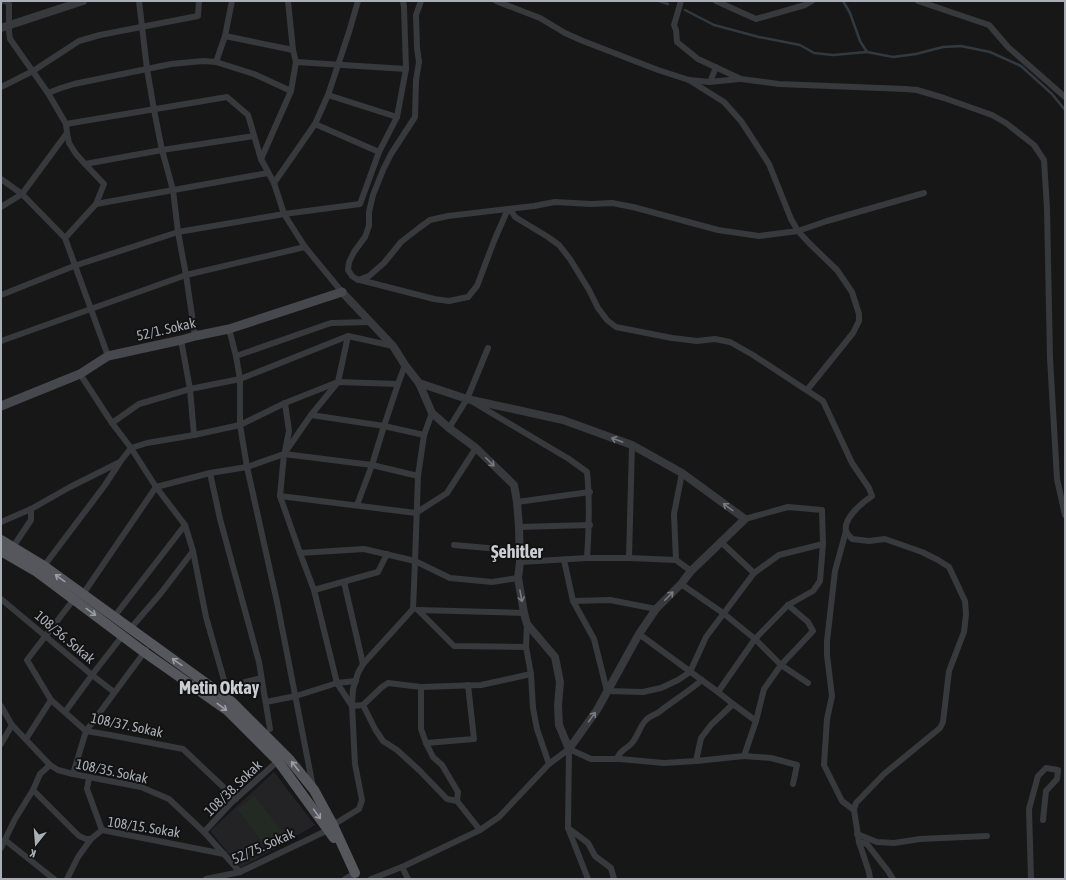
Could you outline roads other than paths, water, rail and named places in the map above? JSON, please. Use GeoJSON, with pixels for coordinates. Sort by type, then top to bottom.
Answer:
{"type":"FeatureCollection","features":[{"type":"Feature","properties":{"kind":"main road","name":"52/1. Sokak"},"geometry":{"type":"LineString","coordinates":[[1,406],[80,374],[108,356],[229,329],[342,292]]}},
{"type":"Feature","properties":{"kind":"main road"},"geometry":{"type":"LineString","coordinates":[[1,540],[44,566],[78,596],[228,711],[278,761],[331,827]]}},
{"type":"Feature","properties":{"kind":"main road"},"geometry":{"type":"LineString","coordinates":[[1,551],[114,617],[126,632]]}},
{"type":"Feature","properties":{"kind":"main road"},"geometry":{"type":"LineString","coordinates":[[147,648],[232,702],[289,759],[314,790],[331,827],[357,876]]}},
{"type":"Feature","properties":{"kind":"street"},"geometry":{"type":"LineString","coordinates":[[5,27],[83,1]]}},
{"type":"Feature","properties":{"kind":"street"},"geometry":{"type":"LineString","coordinates":[[139,1],[147,69],[162,150],[173,190],[178,232],[195,336]]}},
{"type":"Feature","properties":{"kind":"street"},"geometry":{"type":"LineString","coordinates":[[1,87],[33,71],[79,41],[100,35],[198,16],[199,1]]}},
{"type":"Feature","properties":{"kind":"street"},"geometry":{"type":"LineString","coordinates":[[216,62],[225,36],[232,1]]}},
{"type":"Feature","properties":{"kind":"street"},"geometry":{"type":"LineString","coordinates":[[261,159],[291,91],[296,62],[293,50],[288,1]]}},
{"type":"Feature","properties":{"kind":"street"},"geometry":{"type":"LineString","coordinates":[[274,183],[315,124],[328,95],[358,1]]}},
{"type":"Feature","properties":{"kind":"street"},"geometry":{"type":"LineString","coordinates":[[1,296],[74,266],[178,232],[284,214],[360,204],[379,152],[397,117],[406,69],[403,1]]}},
{"type":"Feature","properties":{"kind":"street"},"geometry":{"type":"LineString","coordinates":[[421,1],[416,15],[419,62],[416,80],[415,117],[391,154],[383,170],[373,195],[369,212],[369,226],[365,237],[348,262],[348,270],[352,276],[358,280],[434,299],[449,301],[468,297],[477,286],[494,241],[509,209]]}},
{"type":"Feature","properties":{"kind":"street"},"geometry":{"type":"LineString","coordinates":[[496,1],[540,18],[565,34],[658,70],[689,80],[710,82],[741,79],[779,84],[917,90],[992,115],[1006,123],[1034,145],[1044,160],[1047,209],[1050,358],[1057,479],[1065,514]]}},
{"type":"Feature","properties":{"kind":"street"},"geometry":{"type":"LineString","coordinates":[[681,1],[674,25],[677,42],[698,59],[741,79]]}},
{"type":"Feature","properties":{"kind":"street"},"geometry":{"type":"LineString","coordinates":[[716,1],[756,19],[805,5],[812,1]]}},
{"type":"Feature","properties":{"kind":"street"},"geometry":{"type":"LineString","coordinates":[[918,1],[989,25],[1008,47],[1065,97]]}},
{"type":"Feature","properties":{"kind":"street"},"geometry":{"type":"LineString","coordinates":[[8,2],[5,27],[9,32],[10,39],[48,93],[66,124],[70,143],[76,154],[104,184],[96,204],[65,238]]}},
{"type":"Feature","properties":{"kind":"street"},"geometry":{"type":"LineString","coordinates":[[225,36],[293,50]]}},
{"type":"Feature","properties":{"kind":"street"},"geometry":{"type":"LineString","coordinates":[[48,93],[74,84],[171,64],[204,61],[216,62],[254,74],[291,91]]}},
{"type":"Feature","properties":{"kind":"street"},"geometry":{"type":"LineString","coordinates":[[296,62],[406,69]]}},
{"type":"Feature","properties":{"kind":"street"},"geometry":{"type":"LineString","coordinates":[[710,82],[716,67]]}},
{"type":"Feature","properties":{"kind":"street"},"geometry":{"type":"LineString","coordinates":[[689,80],[724,102],[741,121],[755,145],[769,164],[791,219],[798,231],[837,270],[852,292],[859,314],[859,320],[852,333],[808,390]]}},
{"type":"Feature","properties":{"kind":"street"},"geometry":{"type":"LineString","coordinates":[[328,95],[397,117]]}},
{"type":"Feature","properties":{"kind":"street"},"geometry":{"type":"LineString","coordinates":[[66,124],[227,97],[248,115],[261,159],[274,183],[284,214],[305,247],[342,292],[393,346],[419,383],[432,413],[476,448],[514,485],[519,527],[520,562],[518,578],[527,624],[526,647],[531,674],[533,708],[537,729],[549,764]]}},
{"type":"Feature","properties":{"kind":"street"},"geometry":{"type":"LineString","coordinates":[[315,124],[379,152]]}},
{"type":"Feature","properties":{"kind":"street"},"geometry":{"type":"LineString","coordinates":[[1,207],[22,194],[67,133]]}},
{"type":"Feature","properties":{"kind":"street"},"geometry":{"type":"LineString","coordinates":[[85,164],[162,150],[254,136]]}},
{"type":"Feature","properties":{"kind":"street"},"geometry":{"type":"LineString","coordinates":[[96,204],[268,173]]}},
{"type":"Feature","properties":{"kind":"street"},"geometry":{"type":"LineString","coordinates":[[1,178],[22,194],[65,238],[108,356]]}},
{"type":"Feature","properties":{"kind":"street"},"geometry":{"type":"LineString","coordinates":[[358,280],[369,276],[384,263],[401,242],[430,220],[448,216],[534,206],[555,202],[591,204],[612,203],[633,207],[718,230],[759,236],[798,231],[827,221],[924,193]]}},
{"type":"Feature","properties":{"kind":"street"},"geometry":{"type":"LineString","coordinates":[[509,209],[516,217],[559,245],[570,259],[607,320],[616,327],[672,338],[697,341],[715,339],[730,342],[753,355],[823,401],[852,463],[869,488],[872,496],[863,502],[847,522],[836,571],[827,641],[827,655],[832,696],[827,719],[824,765],[842,801],[854,810]]}},
{"type":"Feature","properties":{"kind":"street"},"geometry":{"type":"LineString","coordinates":[[1,341],[186,275],[305,247]]}},
{"type":"Feature","properties":{"kind":"street"},"geometry":{"type":"LineString","coordinates":[[236,356],[331,323],[370,322]]}},
{"type":"Feature","properties":{"kind":"street"},"geometry":{"type":"LineString","coordinates":[[229,329],[240,379],[240,425],[247,467],[277,602],[314,790]]}},
{"type":"Feature","properties":{"kind":"street"},"geometry":{"type":"LineString","coordinates":[[112,423],[138,404],[190,389],[240,379],[348,336],[393,346]]}},
{"type":"Feature","properties":{"kind":"street"},"geometry":{"type":"LineString","coordinates":[[284,454],[311,415],[338,382],[348,336]]}},
{"type":"Feature","properties":{"kind":"street"},"geometry":{"type":"LineString","coordinates":[[181,340],[190,389],[194,435]]}},
{"type":"Feature","properties":{"kind":"street"},"geometry":{"type":"LineString","coordinates":[[449,428],[467,399],[488,348]]}},
{"type":"Feature","properties":{"kind":"street"},"geometry":{"type":"LineString","coordinates":[[357,505],[372,465],[405,365]]}},
{"type":"Feature","properties":{"kind":"street"},"geometry":{"type":"LineString","coordinates":[[80,374],[156,487],[185,525],[193,551],[206,617],[226,687],[261,678]]}},
{"type":"Feature","properties":{"kind":"street"},"geometry":{"type":"LineString","coordinates":[[44,566],[131,448],[146,443],[240,425],[285,402],[338,382],[398,384]]}},
{"type":"Feature","properties":{"kind":"street"},"geometry":{"type":"LineString","coordinates":[[419,383],[467,399],[563,420],[632,445],[682,473],[745,519]]}},
{"type":"Feature","properties":{"kind":"street"},"geometry":{"type":"LineString","coordinates":[[467,399],[569,459],[587,472],[590,492],[590,525],[587,558]]}},
{"type":"Feature","properties":{"kind":"street"},"geometry":{"type":"LineString","coordinates":[[285,402],[289,431],[284,454],[280,496],[314,590],[337,683],[352,706],[363,704],[388,683],[421,686],[482,685],[531,674]]}},
{"type":"Feature","properties":{"kind":"street"},"geometry":{"type":"LineString","coordinates":[[432,413],[424,435],[418,476],[415,561],[416,609],[454,646],[526,647]]}},
{"type":"Feature","properties":{"kind":"street"},"geometry":{"type":"LineString","coordinates":[[311,415],[384,426],[424,435]]}},
{"type":"Feature","properties":{"kind":"street"},"geometry":{"type":"LineString","coordinates":[[629,558],[632,445]]}},
{"type":"Feature","properties":{"kind":"street"},"geometry":{"type":"LineString","coordinates":[[280,496],[416,513],[447,493],[476,448]]}},
{"type":"Feature","properties":{"kind":"street"},"geometry":{"type":"LineString","coordinates":[[45,636],[78,596],[156,487],[210,473],[247,467],[284,454],[372,465],[418,476]]}},
{"type":"Feature","properties":{"kind":"street"},"geometry":{"type":"LineString","coordinates":[[1,522],[31,509],[70,487],[120,462]]}},
{"type":"Feature","properties":{"kind":"street"},"geometry":{"type":"LineString","coordinates":[[210,473],[220,519],[259,662],[270,729]]}},
{"type":"Feature","properties":{"kind":"street"},"geometry":{"type":"LineString","coordinates":[[676,560],[674,514],[682,473]]}},
{"type":"Feature","properties":{"kind":"street"},"geometry":{"type":"LineString","coordinates":[[517,502],[590,492]]}},
{"type":"Feature","properties":{"kind":"street"},"geometry":{"type":"LineString","coordinates":[[371,879],[402,867],[480,830],[498,817],[549,764],[569,749],[597,710],[639,634],[656,609],[681,584],[691,571],[745,519],[788,507],[822,510],[823,544],[820,581],[813,591],[788,605],[755,638],[718,692]]}},
{"type":"Feature","properties":{"kind":"street"},"geometry":{"type":"LineString","coordinates":[[13,547],[31,520],[31,509]]}},
{"type":"Feature","properties":{"kind":"street"},"geometry":{"type":"LineString","coordinates":[[114,617],[185,525]]}},
{"type":"Feature","properties":{"kind":"street"},"geometry":{"type":"LineString","coordinates":[[519,527],[590,525]]}},
{"type":"Feature","properties":{"kind":"street"},"geometry":{"type":"LineString","coordinates":[[846,531],[852,539],[869,541],[885,539],[922,552],[949,567],[965,601],[966,614],[964,632],[949,671],[943,722],[940,728],[884,774],[856,803],[854,810],[857,834],[870,879]]}},
{"type":"Feature","properties":{"kind":"street"},"geometry":{"type":"LineString","coordinates":[[720,542],[754,573]]}},
{"type":"Feature","properties":{"kind":"street"},"geometry":{"type":"LineString","coordinates":[[607,691],[643,692],[661,688],[678,680],[690,672],[706,637],[754,573],[779,555],[823,544]]}},
{"type":"Feature","properties":{"kind":"street"},"geometry":{"type":"LineString","coordinates":[[454,545],[520,551]]}},
{"type":"Feature","properties":{"kind":"street"},"geometry":{"type":"LineString","coordinates":[[300,554],[364,549],[415,561],[450,578],[492,582],[518,578]]}},
{"type":"Feature","properties":{"kind":"street"},"geometry":{"type":"LineString","coordinates":[[65,712],[126,632],[161,594],[193,551]]}},
{"type":"Feature","properties":{"kind":"street"},"geometry":{"type":"LineString","coordinates":[[314,590],[378,572],[387,554]]}},
{"type":"Feature","properties":{"kind":"street"},"geometry":{"type":"LineString","coordinates":[[520,562],[587,558],[676,560],[691,571]]}},
{"type":"Feature","properties":{"kind":"street"},"geometry":{"type":"LineString","coordinates":[[564,560],[573,601],[594,639],[607,691]]}},
{"type":"Feature","properties":{"kind":"street"},"geometry":{"type":"LineString","coordinates":[[344,582],[363,664]]}},
{"type":"Feature","properties":{"kind":"street"},"geometry":{"type":"LineString","coordinates":[[681,584],[723,613],[755,638],[781,665],[808,683]]}},
{"type":"Feature","properties":{"kind":"street","name":"108/36. Sokak"},"geometry":{"type":"LineString","coordinates":[[1,599],[114,692]]}},
{"type":"Feature","properties":{"kind":"street"},"geometry":{"type":"LineString","coordinates":[[573,601],[610,600],[656,609]]}},
{"type":"Feature","properties":{"kind":"street"},"geometry":{"type":"LineString","coordinates":[[744,756],[756,721],[764,689],[781,665],[813,632],[808,622],[788,605]]}},
{"type":"Feature","properties":{"kind":"street"},"geometry":{"type":"LineString","coordinates":[[416,609],[524,613]]}},
{"type":"Feature","properties":{"kind":"street","name":"52/75. Sokak"},"geometry":{"type":"LineString","coordinates":[[206,879],[240,872],[331,827],[359,809],[362,800],[355,764],[352,706],[358,673],[363,664],[416,609]]}},
{"type":"Feature","properties":{"kind":"street"},"geometry":{"type":"LineString","coordinates":[[527,624],[555,657],[560,682],[558,706],[559,725],[569,749],[568,828],[588,879]]}},
{"type":"Feature","properties":{"kind":"street"},"geometry":{"type":"LineString","coordinates":[[639,634],[756,721]]}},
{"type":"Feature","properties":{"kind":"street","name":"108/37. Sokak"},"geometry":{"type":"LineString","coordinates":[[45,636],[27,660],[51,700],[86,731],[183,749],[236,799]]}},
{"type":"Feature","properties":{"kind":"street"},"geometry":{"type":"LineString","coordinates":[[72,774],[86,731],[147,648]]}},
{"type":"Feature","properties":{"kind":"street"},"geometry":{"type":"LineString","coordinates":[[617,759],[619,754],[635,739],[641,726],[647,719],[657,714],[702,680]]}},
{"type":"Feature","properties":{"kind":"street"},"geometry":{"type":"LineString","coordinates":[[266,702],[296,696],[337,683],[356,681]]}},
{"type":"Feature","properties":{"kind":"street"},"geometry":{"type":"LineString","coordinates":[[426,743],[474,739],[468,685]]}},
{"type":"Feature","properties":{"kind":"street"},"geometry":{"type":"LineString","coordinates":[[421,686],[421,729],[433,757],[442,765],[458,792],[457,801]]}},
{"type":"Feature","properties":{"kind":"street"},"geometry":{"type":"LineString","coordinates":[[26,739],[51,700]]}},
{"type":"Feature","properties":{"kind":"street"},"geometry":{"type":"LineString","coordinates":[[363,704],[375,729],[383,741],[397,750],[447,798],[457,801],[480,830]]}},
{"type":"Feature","properties":{"kind":"street"},"geometry":{"type":"LineString","coordinates":[[696,761],[701,738],[711,725],[733,704]]}},
{"type":"Feature","properties":{"kind":"street","name":"108/35. Sokak"},"geometry":{"type":"LineString","coordinates":[[1,706],[12,725],[50,765],[58,770],[72,774],[141,787],[169,799],[204,832],[240,872]]}},
{"type":"Feature","properties":{"kind":"street"},"geometry":{"type":"LineString","coordinates":[[1,744],[12,725]]}},
{"type":"Feature","properties":{"kind":"street"},"geometry":{"type":"LineString","coordinates":[[569,749],[591,759],[617,759],[664,763],[744,756],[771,758],[797,765],[793,784]]}},
{"type":"Feature","properties":{"kind":"street","name":"108/38. Sokak"},"geometry":{"type":"LineString","coordinates":[[204,832],[236,799],[278,761]]}},
{"type":"Feature","properties":{"kind":"street"},"geometry":{"type":"LineString","coordinates":[[1,848],[15,819],[33,790],[40,774],[50,765]]}},
{"type":"Feature","properties":{"kind":"street"},"geometry":{"type":"LineString","coordinates":[[1030,879],[1029,809],[1038,776],[1046,768],[1058,770],[1057,779],[1046,791],[1043,820]]}},
{"type":"Feature","properties":{"kind":"street"},"geometry":{"type":"LineString","coordinates":[[89,778],[87,789],[102,830]]}},
{"type":"Feature","properties":{"kind":"street","name":"108/15. Sokak"},"geometry":{"type":"LineString","coordinates":[[33,790],[79,836],[86,839],[92,839],[102,830],[224,854]]}},
{"type":"Feature","properties":{"kind":"street"},"geometry":{"type":"LineString","coordinates":[[568,828],[588,843],[595,856],[611,868],[614,879]]}},
{"type":"Feature","properties":{"kind":"street"},"geometry":{"type":"LineString","coordinates":[[857,834],[877,842],[894,843],[920,839],[987,836]]}},
{"type":"Feature","properties":{"kind":"street"},"geometry":{"type":"LineString","coordinates":[[67,879],[78,857],[92,839]]}},
{"type":"Feature","properties":{"kind":"street"},"geometry":{"type":"LineString","coordinates":[[3,842],[54,879]]}},
{"type":"Feature","properties":{"kind":"street"},"geometry":{"type":"LineString","coordinates":[[859,842],[867,844],[893,879]]}},
{"type":"Feature","properties":{"kind":"street"},"geometry":{"type":"LineString","coordinates":[[402,867],[408,879]]}},
{"type":"Feature","properties":{"kind":"street"},"geometry":{"type":"LineString","coordinates":[[345,879],[357,876]]}},
{"type":"Feature","properties":{"kind":"waterway"},"geometry":{"type":"LineString","coordinates":[[1,4],[7,1]]}},
{"type":"Feature","properties":{"kind":"waterway"},"geometry":{"type":"LineString","coordinates":[[659,1],[668,4]]}},
{"type":"Feature","properties":{"kind":"waterway"},"geometry":{"type":"LineString","coordinates":[[843,1],[850,13],[860,41],[867,52],[893,57],[916,54],[943,47],[961,46],[990,52],[1021,66],[1052,94],[1065,110]]}},
{"type":"Feature","properties":{"kind":"waterway"},"geometry":{"type":"LineString","coordinates":[[685,10],[714,25],[759,37],[800,45],[814,53],[833,55],[867,52]]}},
{"type":"Feature","properties":{"kind":"district","name":"Şehitler"},"geometry":{"type":"Point","coordinates":[517,551]}},
{"type":"Feature","properties":{"kind":"district","name":"Metin Oktay"},"geometry":{"type":"Point","coordinates":[219,687]}}]}
